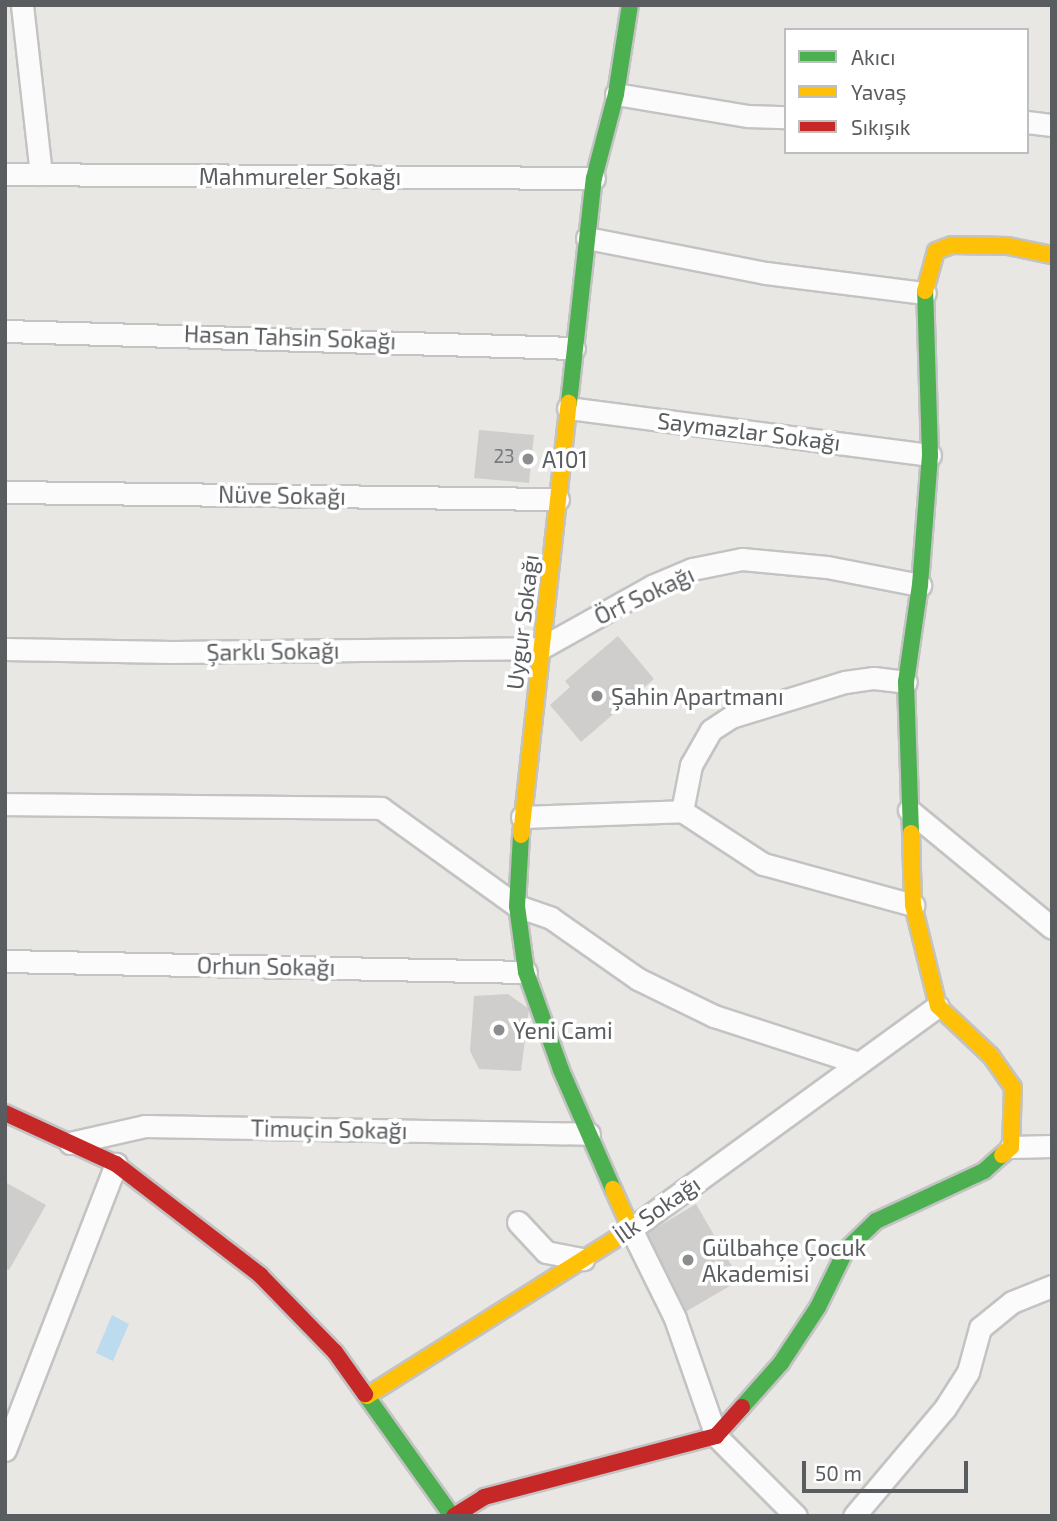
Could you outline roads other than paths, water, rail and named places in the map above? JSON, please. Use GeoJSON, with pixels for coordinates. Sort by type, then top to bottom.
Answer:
{"type":"FeatureCollection","features":[{"type":"Feature","properties":{"kind":"street"},"geometry":{"type":"LineString","coordinates":[[22,5],[41,174]]}},
{"type":"Feature","properties":{"kind":"street","name":"Uygur Sokağı"},"geometry":{"type":"LineString","coordinates":[[625,7],[615,94],[594,178],[522,817],[517,906],[526,972],[589,1134],[631,1229]]}},
{"type":"Feature","properties":{"kind":"street"},"geometry":{"type":"LineString","coordinates":[[615,94],[747,116],[784,117]]}},
{"type":"Feature","properties":{"kind":"street"},"geometry":{"type":"LineString","coordinates":[[1029,122],[1052,125]]}},
{"type":"Feature","properties":{"kind":"street","name":"Mahmureler Sokağı"},"geometry":{"type":"LineString","coordinates":[[5,174],[594,178]]}},
{"type":"Feature","properties":{"kind":"street"},"geometry":{"type":"LineString","coordinates":[[587,238],[766,272],[926,293]]}},
{"type":"Feature","properties":{"kind":"street"},"geometry":{"type":"LineString","coordinates":[[1011,1147],[1013,1087],[991,1056],[938,1006],[913,905],[906,682],[920,585],[930,455],[926,293],[936,251],[953,245],[1008,246],[1052,254]]}},
{"type":"Feature","properties":{"kind":"street","name":"Hasan Tahsin Sokağı"},"geometry":{"type":"LineString","coordinates":[[5,331],[574,348]]}},
{"type":"Feature","properties":{"kind":"street","name":"Saymazlar Sokağı"},"geometry":{"type":"LineString","coordinates":[[568,408],[930,455]]}},
{"type":"Feature","properties":{"kind":"street","name":"Nüve Sokağı"},"geometry":{"type":"LineString","coordinates":[[5,492],[558,499]]}},
{"type":"Feature","properties":{"kind":"street","name":"Örf Sokağı"},"geometry":{"type":"LineString","coordinates":[[541,648],[652,586],[692,569],[742,559],[827,567],[920,585]]}},
{"type":"Feature","properties":{"kind":"street","name":"Şarklı Sokağı"},"geometry":{"type":"LineString","coordinates":[[5,649],[541,648]]}},
{"type":"Feature","properties":{"kind":"street"},"geometry":{"type":"LineString","coordinates":[[682,811],[691,765],[710,730],[732,717],[845,682],[874,678],[906,682]]}},
{"type":"Feature","properties":{"kind":"street"},"geometry":{"type":"LineString","coordinates":[[5,804],[381,808],[517,906],[551,918],[638,979],[714,1016],[859,1063]]}},
{"type":"Feature","properties":{"kind":"street"},"geometry":{"type":"LineString","coordinates":[[909,810],[1052,928]]}},
{"type":"Feature","properties":{"kind":"street"},"geometry":{"type":"LineString","coordinates":[[522,817],[682,811],[763,864],[913,905]]}},
{"type":"Feature","properties":{"kind":"street","name":"Orhun Sokağı"},"geometry":{"type":"LineString","coordinates":[[5,961],[526,972]]}},
{"type":"Feature","properties":{"kind":"street","name":"İlk Sokağı"},"geometry":{"type":"LineString","coordinates":[[367,1396],[631,1229],[938,1006]]}},
{"type":"Feature","properties":{"kind":"street"},"geometry":{"type":"LineString","coordinates":[[5,1113],[116,1164],[260,1275],[335,1352],[453,1516],[484,1497],[585,1467],[716,1436],[781,1363],[818,1307],[846,1250],[876,1221],[984,1171],[1011,1147],[1052,1146]]}},
{"type":"Feature","properties":{"kind":"street","name":"Timuçin Sokağı"},"geometry":{"type":"LineString","coordinates":[[71,1143],[145,1126],[589,1134]]}},
{"type":"Feature","properties":{"kind":"street"},"geometry":{"type":"LineString","coordinates":[[5,1450],[116,1164]]}},
{"type":"Feature","properties":{"kind":"street"},"geometry":{"type":"LineString","coordinates":[[518,1222],[546,1252],[583,1259]]}},
{"type":"Feature","properties":{"kind":"street"},"geometry":{"type":"LineString","coordinates":[[631,1229],[675,1318],[716,1436],[796,1516]]}},
{"type":"Feature","properties":{"kind":"street"},"geometry":{"type":"LineString","coordinates":[[854,1516],[945,1408],[968,1372],[981,1328],[995,1312],[1052,1286]]}},
{"type":"Feature","properties":{"kind":"water"},"geometry":{"type":"Polygon","coordinates":[[[112,1315],[129,1324],[113,1361],[96,1353],[112,1315]]]}},
{"type":"Feature","properties":{"kind":"place","name":"A101"},"geometry":{"type":"Point","coordinates":[528,459]}},
{"type":"Feature","properties":{"kind":"place","name":"Şahin Apartmanı"},"geometry":{"type":"Point","coordinates":[597,696]}},
{"type":"Feature","properties":{"kind":"place","name":"Yeni Cami"},"geometry":{"type":"Point","coordinates":[499,1030]}},
{"type":"Feature","properties":{"kind":"place","name":"Gülbahçe Çocuk Akademisi"},"geometry":{"type":"Point","coordinates":[688,1260]}}]}
